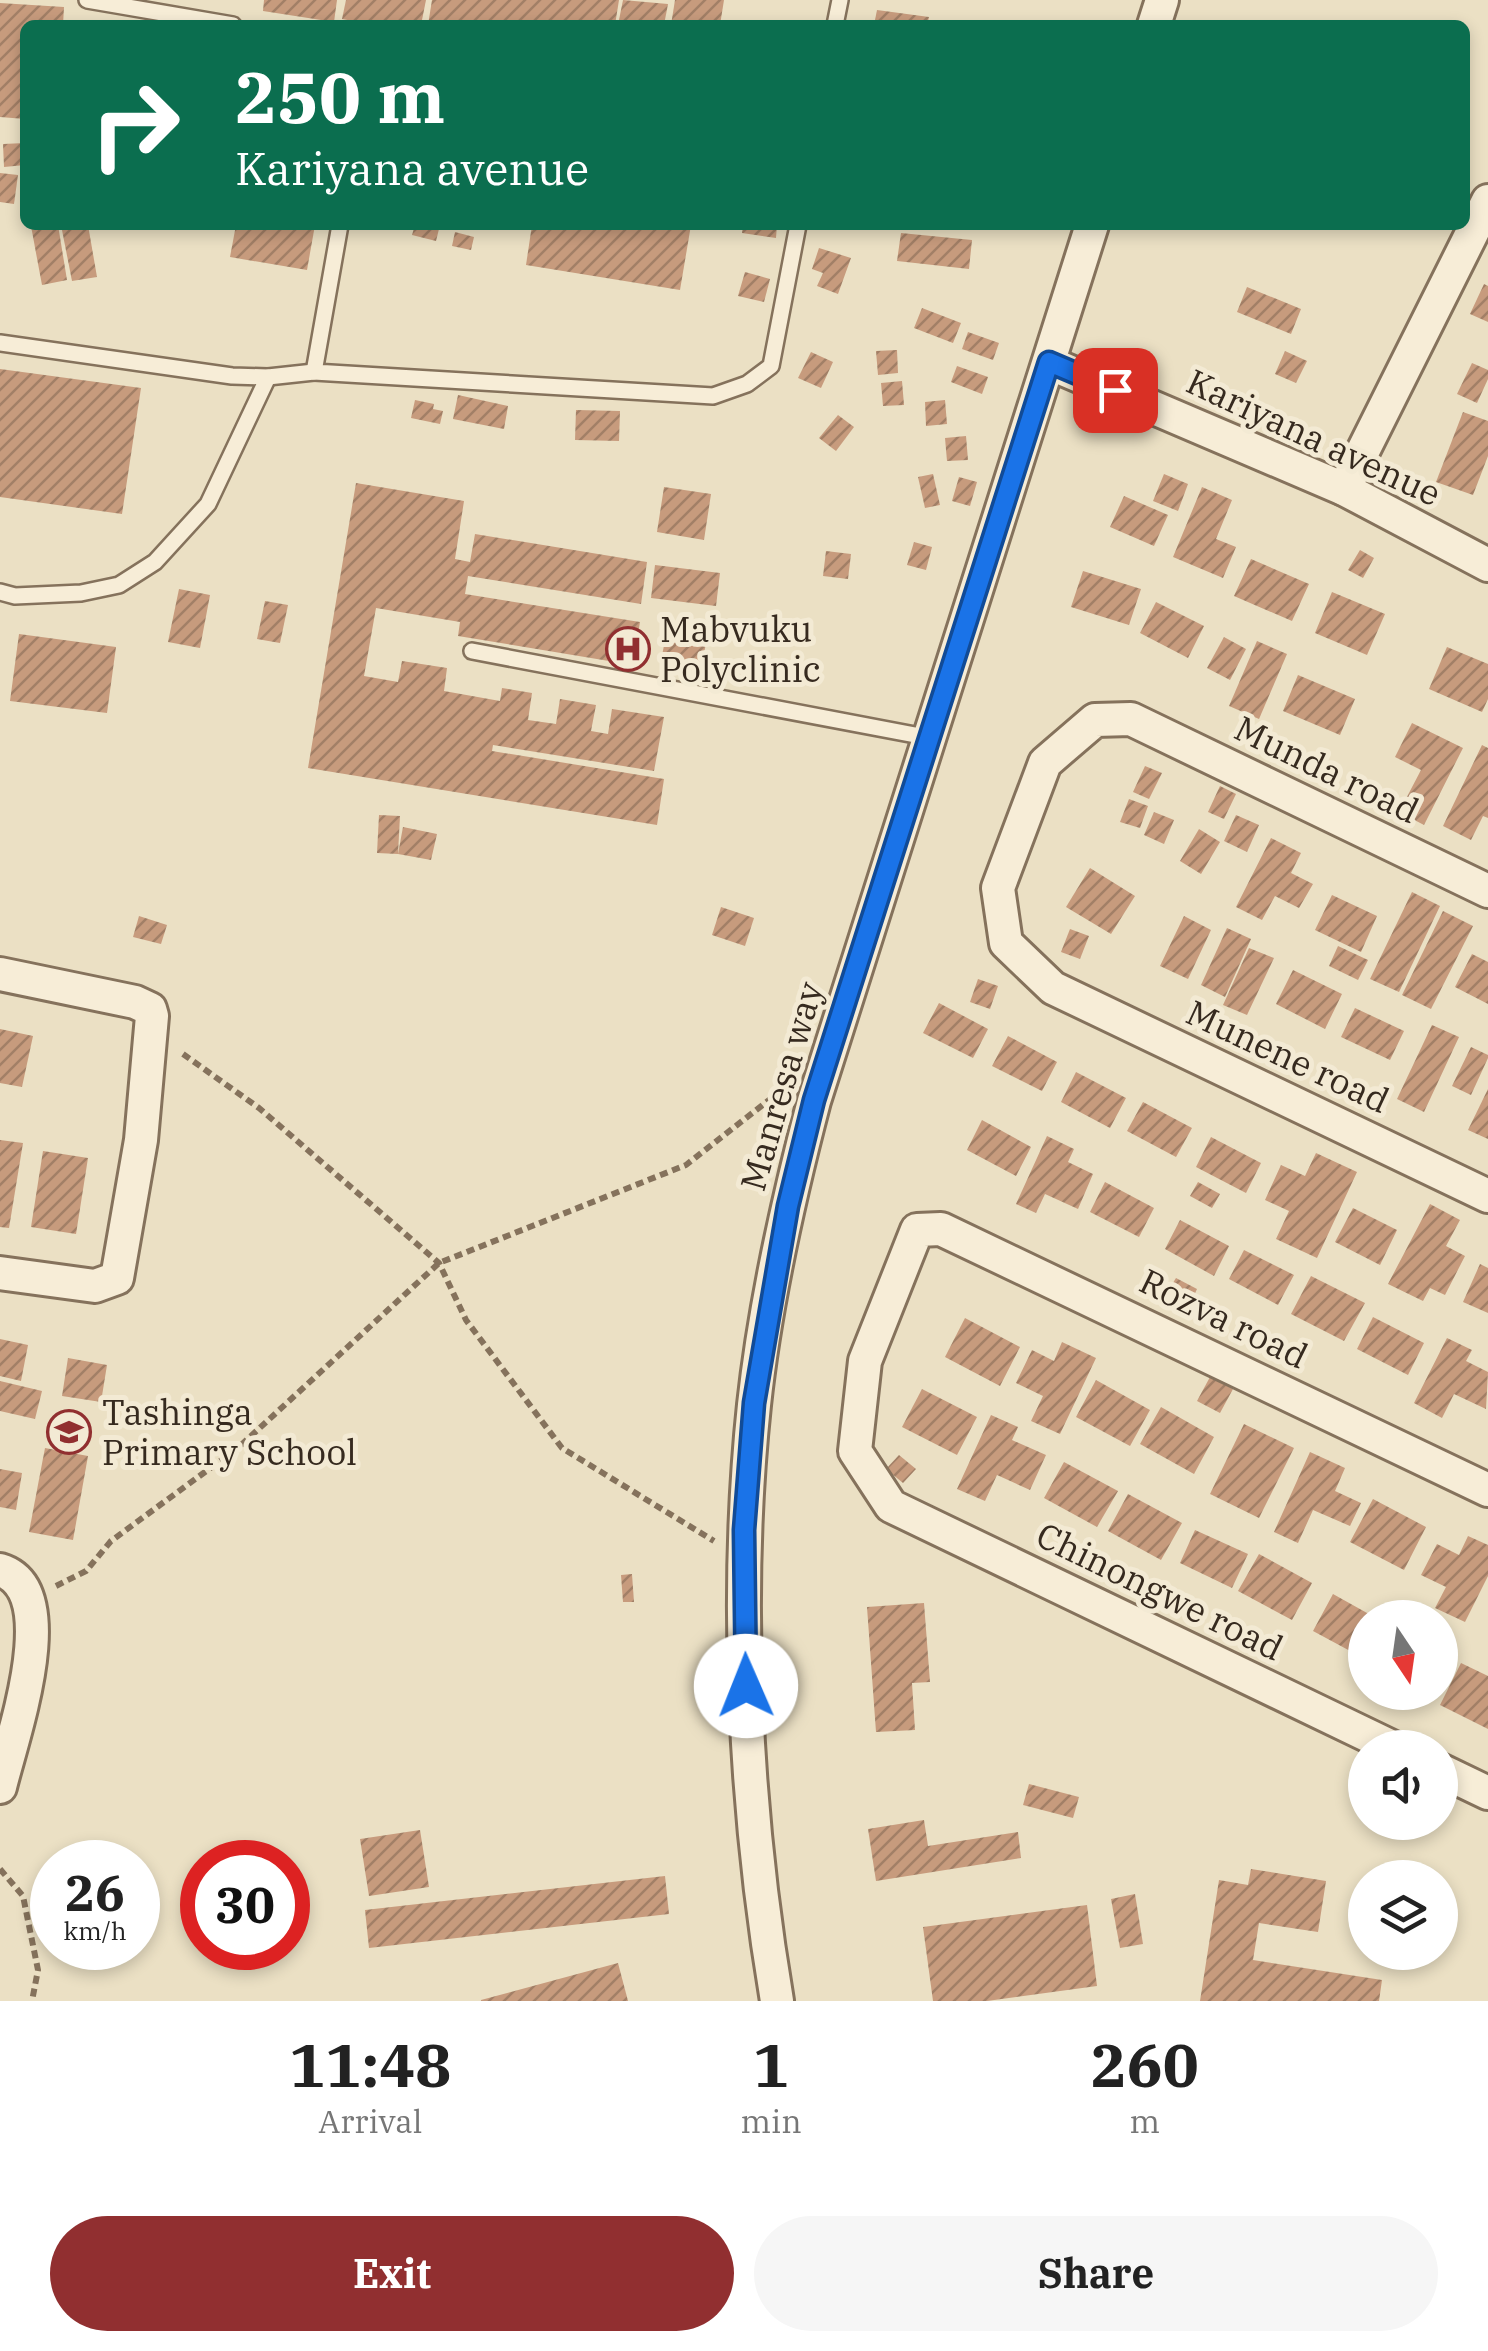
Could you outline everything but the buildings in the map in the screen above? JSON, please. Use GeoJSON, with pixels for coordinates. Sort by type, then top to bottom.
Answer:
{"type":"FeatureCollection","features":[{"type":"Feature","properties":{"kind":"street"},"geometry":{"type":"LineString","coordinates":[[1344,488],[1488,200]]}},
{"type":"Feature","properties":{"kind":"street","name":"Manresa way"},"geometry":{"type":"LineString","coordinates":[[777,2001],[765,1925],[746,1686],[745,1560],[754,1403],[780,1238],[814,1100],[1090,230]]}},
{"type":"Feature","properties":{"kind":"street","name":"Kariyana avenue"},"geometry":{"type":"LineString","coordinates":[[1049,362],[1344,488],[1488,565]]}},
{"type":"Feature","properties":{"kind":"street","name":"Munda road"},"geometry":{"type":"LineString","coordinates":[[1131,719],[1488,891]]}},
{"type":"Feature","properties":{"kind":"street","name":"Munene road"},"geometry":{"type":"LineString","coordinates":[[1131,719],[1095,720],[1044,763],[998,888],[1006,943],[1053,988],[1488,1196]]}},
{"type":"Feature","properties":{"kind":"street"},"geometry":{"type":"LineString","coordinates":[[0,974],[143,1005],[152,1013],[141,1140],[117,1278],[95,1286],[0,1273]]}},
{"type":"Feature","properties":{"kind":"street","name":"Rozva road"},"geometry":{"type":"LineString","coordinates":[[891,1506],[855,1450],[865,1360],[917,1230],[922,1229],[953,1232],[1488,1490]]}},
{"type":"Feature","properties":{"kind":"street","name":"Chinongwe road"},"geometry":{"type":"LineString","coordinates":[[891,1506],[1357,1730]]}},
{"type":"Feature","properties":{"kind":"street"},"geometry":{"type":"LineString","coordinates":[[0,1570],[16,1577],[28,1599],[33,1635],[0,1787]]}},
{"type":"Feature","properties":{"kind":"street"},"geometry":{"type":"LineString","coordinates":[[1458,1779],[1488,1793]]}},
{"type":"Feature","properties":{"kind":"lane"},"geometry":{"type":"LineString","coordinates":[[87,0],[204,20]]}},
{"type":"Feature","properties":{"kind":"lane"},"geometry":{"type":"LineString","coordinates":[[314,372],[339,230]]}},
{"type":"Feature","properties":{"kind":"lane"},"geometry":{"type":"LineString","coordinates":[[0,343],[232,376],[314,372],[713,396],[747,384],[772,366],[797,230]]}},
{"type":"Feature","properties":{"kind":"lane"},"geometry":{"type":"LineString","coordinates":[[0,592],[15,596],[82,594],[119,585],[155,562],[208,504],[268,377]]}},
{"type":"Feature","properties":{"kind":"lane"},"geometry":{"type":"LineString","coordinates":[[472,652],[930,738]]}},
{"type":"Feature","properties":{"kind":"path"},"geometry":{"type":"LineString","coordinates":[[150,1038],[172,1047],[260,1108],[439,1263],[466,1320],[562,1448],[745,1560]]}},
{"type":"Feature","properties":{"kind":"path"},"geometry":{"type":"LineString","coordinates":[[28,1599],[86,1571],[112,1541],[240,1447],[439,1263],[686,1165],[787,1085]]}},
{"type":"Feature","properties":{"kind":"path"},"geometry":{"type":"LineString","coordinates":[[0,1868],[23,1896],[38,1970],[32,2001]]}},
{"type":"Feature","properties":{"kind":"place","name":"Mabvuku Polyclinic"},"geometry":{"type":"Point","coordinates":[628,649]}},
{"type":"Feature","properties":{"kind":"place","name":"Tashinga Primary School"},"geometry":{"type":"Point","coordinates":[69,1432]}},
{"type":"Feature","properties":{"kind":"route"},"geometry":{"type":"LineString","coordinates":[[746,1686],[744,1530],[754,1403],[780,1238],[814,1100],[1049,362],[1115,390]]}}]}
